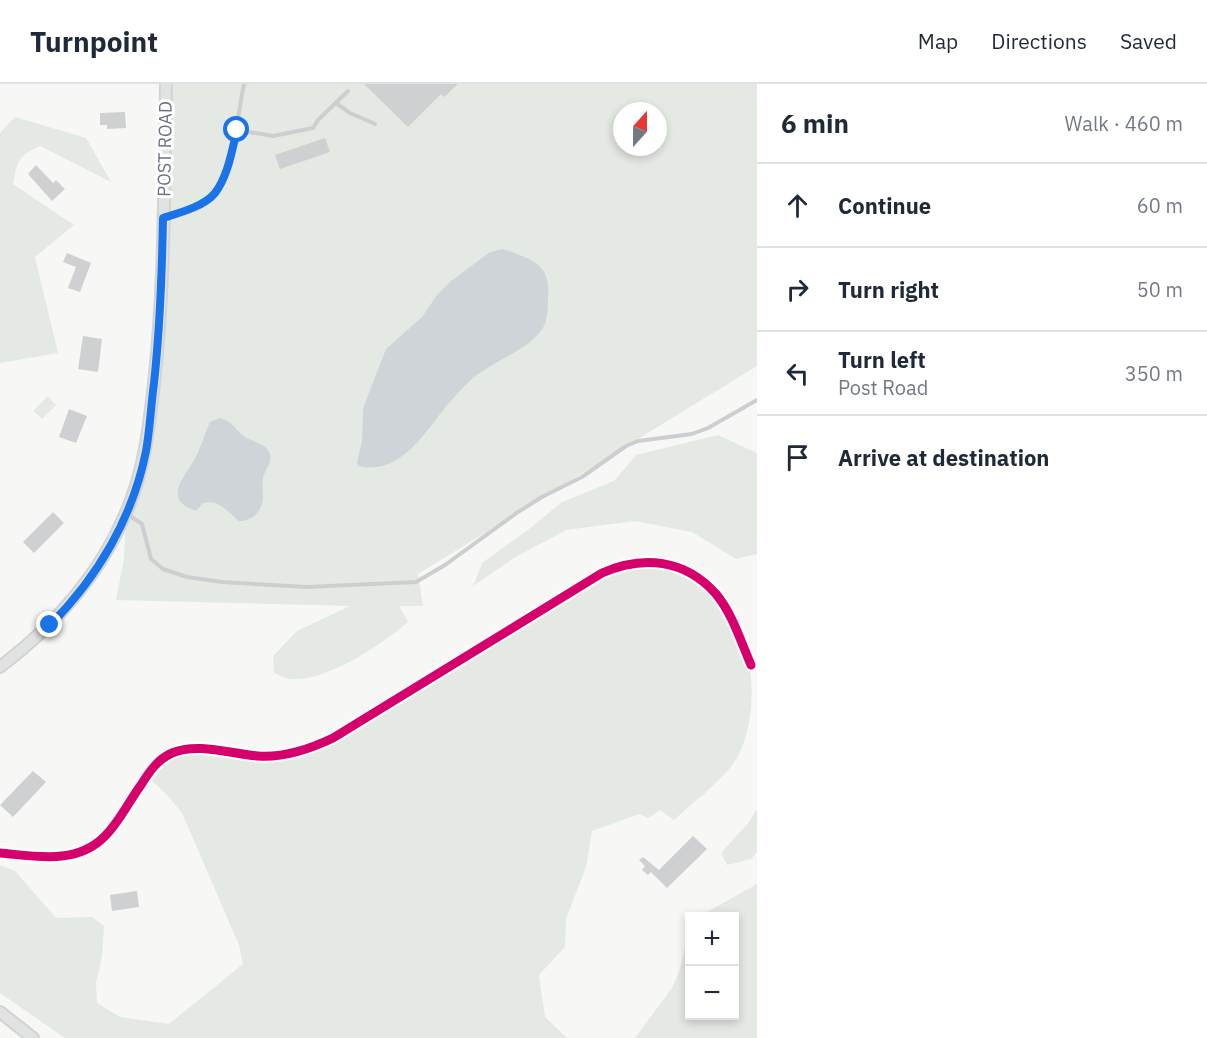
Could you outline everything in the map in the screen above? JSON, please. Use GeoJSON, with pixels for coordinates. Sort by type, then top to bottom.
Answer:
{"type":"FeatureCollection","features":[{"type":"Feature","properties":{"kind":"main road","name":"POST ROAD"},"geometry":{"type":"LineString","coordinates":[[0,667],[39,635],[78,594],[105,556],[126,514],[138,482],[146,450],[159,333],[166,84]]}},
{"type":"Feature","properties":{"kind":"main road"},"geometry":{"type":"LineString","coordinates":[[0,1012],[33,1038]]}},
{"type":"Feature","properties":{"kind":"street"},"geometry":{"type":"LineString","coordinates":[[0,853],[66,857],[92,847],[105,837],[151,770],[171,753],[198,748],[258,756],[294,753],[333,738],[602,573],[620,565],[633,562],[665,564],[686,570],[701,580],[717,595],[726,609],[751,665]]}},
{"type":"Feature","properties":{"kind":"lane"},"geometry":{"type":"LineString","coordinates":[[163,218],[192,208],[214,194],[227,169],[237,130],[244,84]]}},
{"type":"Feature","properties":{"kind":"lane"},"geometry":{"type":"LineString","coordinates":[[237,130],[273,136],[313,128],[318,120],[348,91]]}},
{"type":"Feature","properties":{"kind":"lane"},"geometry":{"type":"LineString","coordinates":[[336,103],[350,113],[375,124]]}},
{"type":"Feature","properties":{"kind":"lane"},"geometry":{"type":"LineString","coordinates":[[126,514],[141,524],[149,555],[157,565],[169,572],[187,577],[222,582],[307,587],[416,582],[526,507],[582,477],[626,446],[638,441],[692,434],[708,428],[757,400]]}},
{"type":"Feature","properties":{"kind":"shaded area"},"geometry":{"type":"Polygon","coordinates":[[[166,84],[757,84],[757,366],[418,574],[423,606],[399,606],[408,622],[369,651],[322,674],[306,678],[285,678],[274,673],[273,656],[297,631],[350,606],[116,600],[124,559],[126,514],[138,482],[159,333],[166,84]]]}},
{"type":"Feature","properties":{"kind":"shaded area"},"geometry":{"type":"Polygon","coordinates":[[[15,117],[86,138],[111,182],[40,146],[20,160],[13,184],[74,225],[35,257],[58,353],[0,363],[0,133],[15,117]]]}},
{"type":"Feature","properties":{"kind":"shaded area"},"geometry":{"type":"Polygon","coordinates":[[[503,249],[529,259],[542,269],[546,276],[548,308],[543,328],[522,348],[488,368],[464,386],[422,437],[400,457],[388,464],[374,467],[358,466],[362,441],[363,408],[386,349],[422,317],[437,295],[451,281],[490,252],[503,249]]]}},
{"type":"Feature","properties":{"kind":"shaded area"},"geometry":{"type":"Polygon","coordinates":[[[48,396],[56,405],[42,419],[33,411],[48,396]]]}},
{"type":"Feature","properties":{"kind":"shaded area"},"geometry":{"type":"Polygon","coordinates":[[[220,418],[231,423],[245,437],[265,447],[270,455],[270,462],[263,478],[263,502],[256,514],[244,521],[239,521],[223,507],[214,503],[203,503],[196,511],[186,507],[178,496],[180,483],[195,458],[210,422],[220,418]]]}},
{"type":"Feature","properties":{"kind":"shaded area"},"geometry":{"type":"Polygon","coordinates":[[[718,435],[757,453],[757,554],[736,559],[692,532],[635,521],[566,530],[514,558],[473,586],[482,563],[562,502],[614,481],[636,455],[718,435]]]}},
{"type":"Feature","properties":{"kind":"shaded area"},"geometry":{"type":"Polygon","coordinates":[[[642,565],[666,568],[688,575],[702,584],[715,598],[729,621],[748,664],[752,693],[750,715],[746,736],[733,764],[718,781],[674,820],[660,810],[648,818],[639,814],[592,831],[586,867],[566,919],[565,947],[539,975],[545,1017],[567,1038],[65,1038],[0,993],[0,865],[15,871],[56,918],[92,917],[104,926],[102,957],[96,983],[97,1003],[120,1017],[169,1024],[243,964],[239,945],[182,813],[152,781],[152,774],[171,756],[197,753],[271,760],[302,755],[343,737],[601,577],[619,569],[642,565]]]}},
{"type":"Feature","properties":{"kind":"shaded area"},"geometry":{"type":"Polygon","coordinates":[[[757,809],[757,852],[751,859],[727,865],[721,853],[749,822],[757,809]]]}},
{"type":"Feature","properties":{"kind":"shaded area"},"geometry":{"type":"Polygon","coordinates":[[[757,884],[757,1038],[635,1038],[672,988],[685,948],[685,1020],[739,1020],[739,912],[707,912],[757,884]]]}},
{"type":"Feature","properties":{"kind":"building"},"geometry":{"type":"Polygon","coordinates":[[[364,84],[458,84],[444,97],[441,94],[408,127],[364,84]]]}},
{"type":"Feature","properties":{"kind":"building"},"geometry":{"type":"Polygon","coordinates":[[[125,112],[126,128],[107,129],[107,125],[100,125],[100,113],[125,112]]]}},
{"type":"Feature","properties":{"kind":"building"},"geometry":{"type":"Polygon","coordinates":[[[325,138],[330,152],[280,169],[275,155],[325,138]]]}},
{"type":"Feature","properties":{"kind":"building"},"geometry":{"type":"Polygon","coordinates":[[[36,165],[53,183],[56,180],[65,189],[52,201],[28,174],[36,165]]]}},
{"type":"Feature","properties":{"kind":"building"},"geometry":{"type":"Polygon","coordinates":[[[67,253],[91,263],[80,292],[68,288],[76,267],[63,262],[67,253]]]}},
{"type":"Feature","properties":{"kind":"building"},"geometry":{"type":"Polygon","coordinates":[[[83,336],[102,339],[98,372],[78,369],[83,336]]]}},
{"type":"Feature","properties":{"kind":"building"},"geometry":{"type":"Polygon","coordinates":[[[69,409],[87,416],[76,443],[59,437],[69,409]]]}},
{"type":"Feature","properties":{"kind":"building"},"geometry":{"type":"Polygon","coordinates":[[[53,512],[64,523],[34,553],[23,542],[53,512]]]}},
{"type":"Feature","properties":{"kind":"building"},"geometry":{"type":"Polygon","coordinates":[[[33,771],[46,782],[13,817],[0,805],[33,771]]]}},
{"type":"Feature","properties":{"kind":"building"},"geometry":{"type":"Polygon","coordinates":[[[693,836],[707,849],[667,888],[651,872],[648,875],[642,870],[645,866],[639,860],[643,857],[659,870],[693,836]]]}},
{"type":"Feature","properties":{"kind":"building"},"geometry":{"type":"Polygon","coordinates":[[[137,891],[139,907],[112,911],[110,895],[137,891]]]}},
{"type":"Feature","properties":{"kind":"cycle path"},"geometry":{"type":"LineString","coordinates":[[0,853],[55,857],[81,852],[93,846],[114,825],[154,766],[172,753],[204,749],[258,756],[278,756],[306,749],[333,738],[602,573],[617,567],[648,563],[663,564],[691,573],[704,582],[727,610],[751,665]]}},
{"type":"Feature","properties":{"kind":"route"},"geometry":{"type":"LineString","coordinates":[[50,625],[78,594],[105,556],[126,514],[138,482],[146,450],[159,333],[163,218],[192,208],[214,194],[227,169],[237,130]]}}]}
